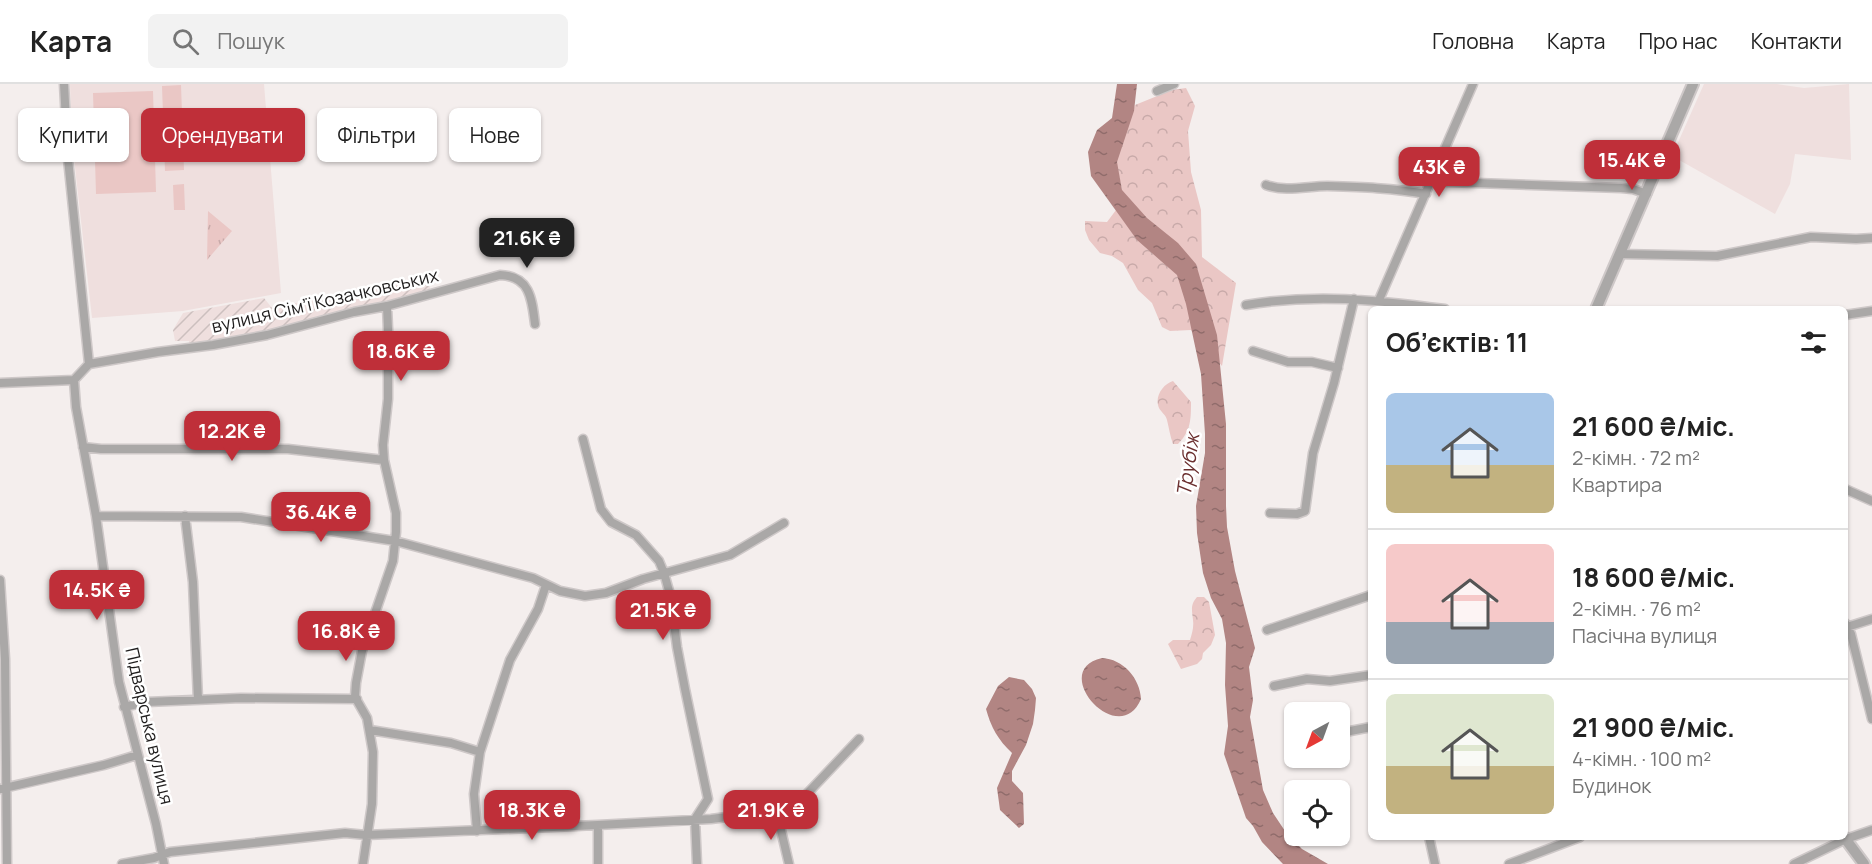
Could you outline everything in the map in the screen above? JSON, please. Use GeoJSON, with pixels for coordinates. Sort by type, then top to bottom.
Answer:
{"type":"FeatureCollection","features":[{"type":"Feature","properties":{"kind":"street"},"geometry":{"type":"LineString","coordinates":[[0,383],[74,381],[89,364],[67,148],[64,84]]}},
{"type":"Feature","properties":{"kind":"street"},"geometry":{"type":"LineString","coordinates":[[1157,91],[1174,84]]}},
{"type":"Feature","properties":{"kind":"street"},"geometry":{"type":"LineString","coordinates":[[1379,300],[1473,84]]}},
{"type":"Feature","properties":{"kind":"street"},"geometry":{"type":"LineString","coordinates":[[1597,306],[1693,84]]}},
{"type":"Feature","properties":{"kind":"street"},"geometry":{"type":"LineString","coordinates":[[1432,179],[1448,182],[1633,189],[1647,194]]}},
{"type":"Feature","properties":{"kind":"street"},"geometry":{"type":"LineString","coordinates":[[1266,185],[1278,188],[1345,187],[1426,194]]}},
{"type":"Feature","properties":{"kind":"street"},"geometry":{"type":"LineString","coordinates":[[1620,254],[1717,256],[1811,237],[1872,238]]}},
{"type":"Feature","properties":{"kind":"street","name":"вулиця Сімʼї Козачковських"},"geometry":{"type":"LineString","coordinates":[[89,364],[237,342],[505,275],[518,279],[525,286],[531,300],[535,324]]}},
{"type":"Feature","properties":{"kind":"street"},"geometry":{"type":"LineString","coordinates":[[1246,305],[1296,298],[1379,300],[1423,306]]}},
{"type":"Feature","properties":{"kind":"street"},"geometry":{"type":"LineString","coordinates":[[1270,513],[1298,514],[1305,511],[1313,453],[1338,368],[1354,299]]}},
{"type":"Feature","properties":{"kind":"street"},"geometry":{"type":"LineString","coordinates":[[363,864],[373,785],[373,752],[365,712],[355,695],[356,683],[362,651],[393,561],[395,541],[396,513],[384,460],[383,436],[388,399],[387,306]]}},
{"type":"Feature","properties":{"kind":"street"},"geometry":{"type":"LineString","coordinates":[[1848,315],[1872,311]]}},
{"type":"Feature","properties":{"kind":"street"},"geometry":{"type":"LineString","coordinates":[[1253,351],[1288,362],[1312,362],[1338,368]]}},
{"type":"Feature","properties":{"kind":"street","name":"Підварська вулиця"},"geometry":{"type":"LineString","coordinates":[[74,381],[76,407],[96,516],[116,668],[163,859]]}},
{"type":"Feature","properties":{"kind":"street"},"geometry":{"type":"LineString","coordinates":[[583,439],[601,509],[611,522],[636,535],[659,561],[671,598],[677,647],[708,799],[695,819],[697,864]]}},
{"type":"Feature","properties":{"kind":"street"},"geometry":{"type":"LineString","coordinates":[[83,447],[288,449],[384,460]]}},
{"type":"Feature","properties":{"kind":"street"},"geometry":{"type":"LineString","coordinates":[[1848,490],[1872,501]]}},
{"type":"Feature","properties":{"kind":"street"},"geometry":{"type":"LineString","coordinates":[[96,516],[241,517],[395,541],[533,578],[568,594],[591,596],[730,555],[784,523]]}},
{"type":"Feature","properties":{"kind":"street"},"geometry":{"type":"LineString","coordinates":[[185,516],[193,582],[198,700]]}},
{"type":"Feature","properties":{"kind":"street"},"geometry":{"type":"LineString","coordinates":[[0,580],[5,659],[4,788],[7,864]]}},
{"type":"Feature","properties":{"kind":"street"},"geometry":{"type":"LineString","coordinates":[[477,831],[474,794],[480,752],[510,660],[538,609],[546,585]]}},
{"type":"Feature","properties":{"kind":"street"},"geometry":{"type":"LineString","coordinates":[[1266,630],[1368,596]]}},
{"type":"Feature","properties":{"kind":"street"},"geometry":{"type":"LineString","coordinates":[[1848,625],[1872,619]]}},
{"type":"Feature","properties":{"kind":"street"},"geometry":{"type":"LineString","coordinates":[[1848,629],[1872,718]]}},
{"type":"Feature","properties":{"kind":"street"},"geometry":{"type":"LineString","coordinates":[[1274,686],[1307,679],[1330,681],[1368,675]]}},
{"type":"Feature","properties":{"kind":"street"},"geometry":{"type":"LineString","coordinates":[[124,706],[147,702],[241,698],[357,699]]}},
{"type":"Feature","properties":{"kind":"street"},"geometry":{"type":"LineString","coordinates":[[1350,731],[1368,728]]}},
{"type":"Feature","properties":{"kind":"street"},"geometry":{"type":"LineString","coordinates":[[370,730],[444,742],[480,752]]}},
{"type":"Feature","properties":{"kind":"street"},"geometry":{"type":"LineString","coordinates":[[163,859],[170,852],[345,833],[477,831],[598,825],[774,811],[803,798],[859,739]]}},
{"type":"Feature","properties":{"kind":"street"},"geometry":{"type":"LineString","coordinates":[[4,788],[137,755]]}},
{"type":"Feature","properties":{"kind":"street"},"geometry":{"type":"LineString","coordinates":[[774,811],[789,864]]}},
{"type":"Feature","properties":{"kind":"street"},"geometry":{"type":"LineString","coordinates":[[598,825],[598,864]]}},
{"type":"Feature","properties":{"kind":"street"},"geometry":{"type":"LineString","coordinates":[[1848,837],[1872,830]]}},
{"type":"Feature","properties":{"kind":"street"},"geometry":{"type":"LineString","coordinates":[[1430,840],[1435,864]]}},
{"type":"Feature","properties":{"kind":"street"},"geometry":{"type":"LineString","coordinates":[[1509,864],[1572,840]]}},
{"type":"Feature","properties":{"kind":"street"},"geometry":{"type":"LineString","coordinates":[[1794,864],[1841,840]]}},
{"type":"Feature","properties":{"kind":"street"},"geometry":{"type":"LineString","coordinates":[[1846,840],[1864,864]]}},
{"type":"Feature","properties":{"kind":"street"},"geometry":{"type":"LineString","coordinates":[[122,864],[154,858],[163,859],[170,864]]}},
{"type":"Feature","properties":{"kind":"shaded area"},"geometry":{"type":"Polygon","coordinates":[[[70,84],[264,84],[266,108],[141,108],[141,162],[270,162],[281,293],[183,311],[92,318],[74,162],[129,162],[129,108],[71,108],[70,84]]]}},
{"type":"Feature","properties":{"kind":"shaded area"},"geometry":{"type":"Polygon","coordinates":[[[1704,84],[1777,84],[1804,88],[1849,84],[1851,160],[1795,154],[1790,184],[1775,214],[1672,156],[1704,84]]]}},
{"type":"Feature","properties":{"kind":"shaded area"},"geometry":{"type":"Polygon","coordinates":[[[427,275],[431,293],[267,335],[189,348],[189,341],[175,341],[173,330],[183,313],[264,298],[272,308],[427,275]]]}},
{"type":"Feature","properties":{"kind":"green space"},"geometry":{"type":"Polygon","coordinates":[[[181,85],[182,108],[163,108],[162,86],[181,85]]]}},
{"type":"Feature","properties":{"kind":"green space"},"geometry":{"type":"Polygon","coordinates":[[[1186,88],[1195,106],[1188,131],[1191,172],[1201,210],[1202,257],[1236,283],[1222,366],[1191,330],[1170,331],[1162,327],[1152,303],[1138,290],[1123,263],[1112,256],[1100,253],[1089,240],[1085,230],[1085,221],[1107,222],[1116,210],[1122,190],[1116,162],[1135,105],[1172,90],[1186,88]]]}},
{"type":"Feature","properties":{"kind":"green space"},"geometry":{"type":"Polygon","coordinates":[[[153,91],[154,108],[141,108],[141,162],[155,162],[156,192],[96,194],[95,162],[129,162],[129,108],[93,108],[93,93],[153,91]]]}},
{"type":"Feature","properties":{"kind":"green space"},"geometry":{"type":"Polygon","coordinates":[[[165,162],[184,162],[184,170],[165,171],[165,162]]]}},
{"type":"Feature","properties":{"kind":"green space"},"geometry":{"type":"Polygon","coordinates":[[[184,184],[185,210],[174,210],[173,185],[184,184]]]}},
{"type":"Feature","properties":{"kind":"green space"},"geometry":{"type":"Polygon","coordinates":[[[208,211],[232,231],[207,260],[208,211]]]}},
{"type":"Feature","properties":{"kind":"green space"},"geometry":{"type":"Polygon","coordinates":[[[1173,381],[1191,402],[1191,414],[1186,434],[1178,444],[1173,444],[1166,418],[1158,404],[1160,392],[1173,381]]]}},
{"type":"Feature","properties":{"kind":"green space"},"geometry":{"type":"Polygon","coordinates":[[[1197,597],[1204,597],[1209,602],[1215,635],[1211,645],[1197,664],[1181,669],[1168,644],[1173,640],[1190,640],[1193,625],[1192,605],[1197,597]]]}},
{"type":"Feature","properties":{"kind":"water"},"geometry":{"type":"Polygon","coordinates":[[[1117,84],[1137,84],[1134,111],[1117,162],[1122,190],[1147,218],[1178,243],[1196,264],[1217,335],[1226,424],[1227,527],[1235,571],[1255,648],[1249,667],[1253,700],[1250,717],[1263,790],[1273,813],[1284,830],[1284,846],[1299,846],[1328,864],[1283,864],[1262,842],[1246,818],[1224,754],[1228,726],[1225,685],[1226,643],[1222,619],[1211,598],[1203,573],[1197,533],[1196,506],[1205,453],[1201,374],[1186,304],[1177,275],[1137,240],[1091,176],[1088,152],[1097,130],[1112,118],[1117,84]]]}},
{"type":"Feature","properties":{"kind":"water"},"geometry":{"type":"Polygon","coordinates":[[[1102,658],[1117,662],[1134,677],[1141,699],[1131,713],[1118,716],[1104,712],[1084,690],[1082,677],[1087,665],[1102,658]]]}},
{"type":"Feature","properties":{"kind":"water"},"geometry":{"type":"Polygon","coordinates":[[[1009,677],[1024,680],[1036,698],[1033,724],[1026,745],[1012,771],[1012,781],[1023,793],[1024,824],[1019,828],[1000,810],[997,788],[1012,753],[996,733],[986,709],[998,686],[1009,677]]]}},
{"type":"Feature","properties":{"kind":"water label","name":"Трубіж"},"geometry":{"type":"Point","coordinates":[1188,465]}}]}
